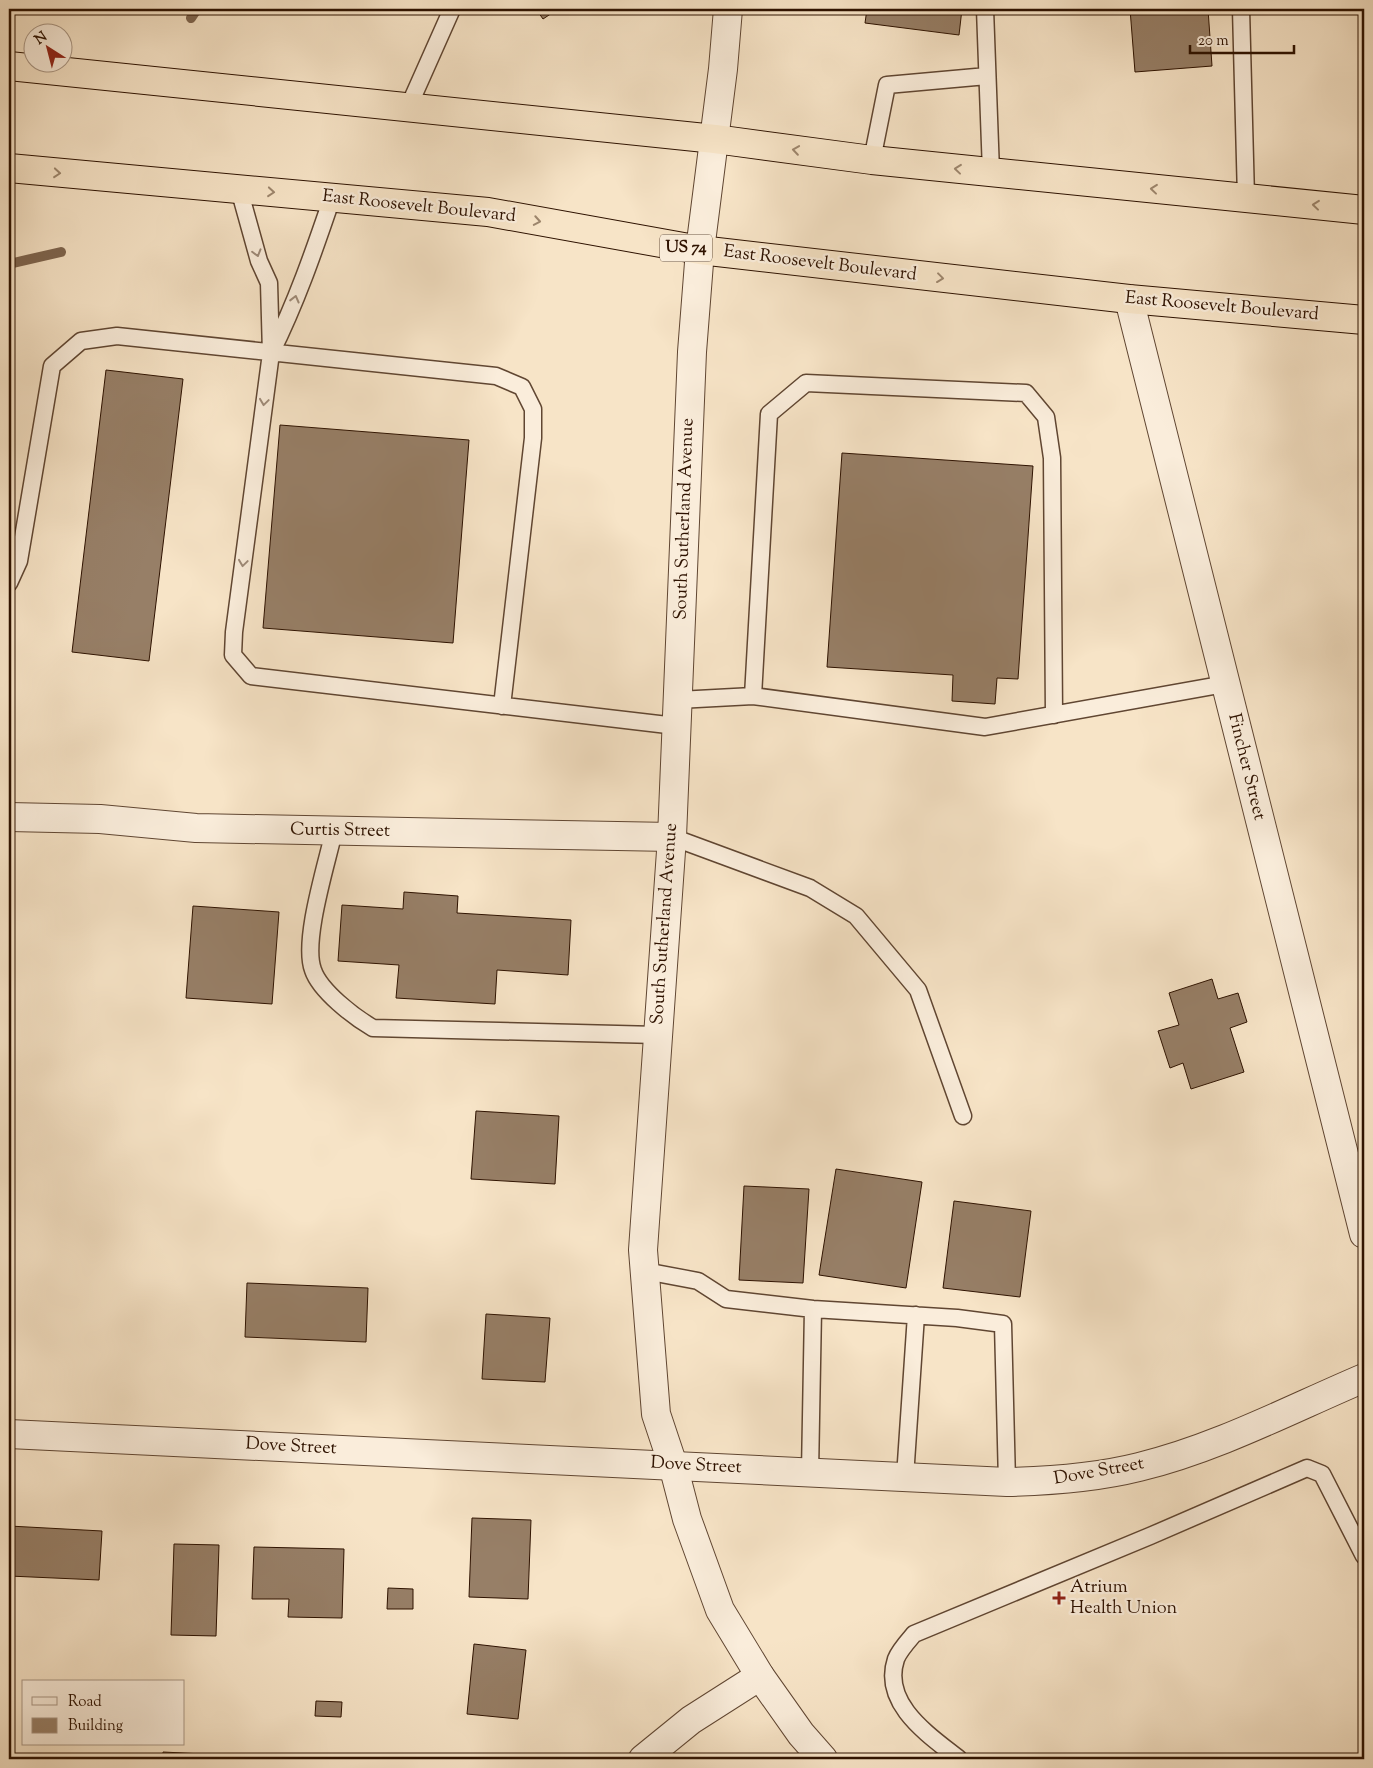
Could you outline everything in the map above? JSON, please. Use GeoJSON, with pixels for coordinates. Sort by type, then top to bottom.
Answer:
{"type":"FeatureCollection","features":[{"type":"Feature","properties":{"kind":"highway"},"geometry":{"type":"LineString","coordinates":[[9,66],[715,139],[872,160],[1364,210]]}},
{"type":"Feature","properties":{"kind":"highway","name":"East Roosevelt Boulevard"},"geometry":{"type":"LineString","coordinates":[[9,168],[488,212],[700,250],[1129,300],[1364,320]]}},
{"type":"Feature","properties":{"kind":"street","name":"South Sutherland Avenue"},"geometry":{"type":"LineString","coordinates":[[728,9],[715,139],[700,250],[692,352],[672,836],[643,1250],[656,1414],[673,1465],[687,1519],[720,1610],[760,1676],[801,1734],[823,1759]]}},
{"type":"Feature","properties":{"kind":"street","name":"Fincher Street"},"geometry":{"type":"LineString","coordinates":[[1129,300],[1364,1234]]}},
{"type":"Feature","properties":{"kind":"street","name":"Curtis Street"},"geometry":{"type":"LineString","coordinates":[[9,817],[100,820],[196,828],[672,836]]}},
{"type":"Feature","properties":{"kind":"street","name":"Dove Street"},"geometry":{"type":"LineString","coordinates":[[9,1434],[1007,1482],[1053,1481],[1138,1467],[1175,1456],[1364,1378]]}},
{"type":"Feature","properties":{"kind":"street"},"geometry":{"type":"LineString","coordinates":[[643,1759],[691,1720],[760,1676]]}},
{"type":"Feature","properties":{"kind":"lane"},"geometry":{"type":"LineString","coordinates":[[408,108],[452,9]]}},
{"type":"Feature","properties":{"kind":"lane"},"geometry":{"type":"LineString","coordinates":[[985,9],[991,172]]}},
{"type":"Feature","properties":{"kind":"lane"},"geometry":{"type":"LineString","coordinates":[[1241,9],[1246,198]]}},
{"type":"Feature","properties":{"kind":"lane"},"geometry":{"type":"LineString","coordinates":[[872,160],[887,85],[988,76]]}},
{"type":"Feature","properties":{"kind":"lane"},"geometry":{"type":"LineString","coordinates":[[239,189],[259,261],[269,283],[271,353],[234,632],[233,655],[251,676],[676,726]]}},
{"type":"Feature","properties":{"kind":"lane"},"geometry":{"type":"LineString","coordinates":[[271,353],[292,310],[297,291],[309,267],[332,198]]}},
{"type":"Feature","properties":{"kind":"lane"},"geometry":{"type":"LineString","coordinates":[[9,583],[19,561],[52,366],[81,341],[117,336],[496,376],[522,387],[533,409],[533,438],[502,706]]}},
{"type":"Feature","properties":{"kind":"lane"},"geometry":{"type":"LineString","coordinates":[[753,696],[769,414],[806,383],[1026,393],[1046,417],[1052,458],[1054,715]]}},
{"type":"Feature","properties":{"kind":"lane"},"geometry":{"type":"LineString","coordinates":[[678,700],[753,696],[985,727],[1225,684]]}},
{"type":"Feature","properties":{"kind":"lane"},"geometry":{"type":"LineString","coordinates":[[334,831],[313,924],[310,957],[313,972],[351,1015],[373,1028],[657,1035]]}},
{"type":"Feature","properties":{"kind":"lane"},"geometry":{"type":"LineString","coordinates":[[672,836],[810,888],[856,916],[918,990],[963,1116]]}},
{"type":"Feature","properties":{"kind":"lane"},"geometry":{"type":"LineString","coordinates":[[645,1271],[698,1282],[726,1299],[813,1309],[1002,1324],[1007,1482]]}},
{"type":"Feature","properties":{"kind":"lane"},"geometry":{"type":"LineString","coordinates":[[810,1472],[813,1309]]}},
{"type":"Feature","properties":{"kind":"lane"},"geometry":{"type":"LineString","coordinates":[[905,1477],[916,1316]]}},
{"type":"Feature","properties":{"kind":"lane"},"geometry":{"type":"LineString","coordinates":[[959,1759],[917,1725],[893,1689],[896,1659],[914,1634],[1150,1536],[1307,1468],[1322,1474],[1358,1528],[1364,1554]]}},
{"type":"Feature","properties":{"kind":"building"},"geometry":{"type":"Polygon","coordinates":[[[536,9],[558,9],[543,19],[536,9]]]}},
{"type":"Feature","properties":{"kind":"building"},"geometry":{"type":"Polygon","coordinates":[[[867,9],[962,9],[959,35],[865,23],[867,9]]]}},
{"type":"Feature","properties":{"kind":"building"},"geometry":{"type":"Polygon","coordinates":[[[1130,9],[1208,9],[1212,66],[1135,72],[1130,9]]]}},
{"type":"Feature","properties":{"kind":"building"},"geometry":{"type":"Polygon","coordinates":[[[106,370],[183,379],[149,661],[72,652],[106,370]]]}},
{"type":"Feature","properties":{"kind":"building"},"geometry":{"type":"Polygon","coordinates":[[[280,425],[469,440],[453,643],[263,628],[280,425]]]}},
{"type":"Feature","properties":{"kind":"building"},"geometry":{"type":"Polygon","coordinates":[[[842,453],[1033,466],[1018,679],[997,678],[995,704],[952,701],[953,675],[827,667],[842,453]]]}},
{"type":"Feature","properties":{"kind":"building"},"geometry":{"type":"Polygon","coordinates":[[[404,892],[458,896],[457,913],[571,920],[568,975],[497,970],[495,1004],[396,998],[399,965],[338,961],[342,905],[403,909],[404,892]]]}},
{"type":"Feature","properties":{"kind":"building"},"geometry":{"type":"Polygon","coordinates":[[[193,906],[279,912],[272,1004],[186,998],[193,906]]]}},
{"type":"Feature","properties":{"kind":"building"},"geometry":{"type":"Polygon","coordinates":[[[1212,979],[1218,999],[1238,993],[1247,1022],[1230,1028],[1244,1072],[1191,1089],[1183,1063],[1170,1068],[1158,1031],[1179,1025],[1169,993],[1212,979]]]}},
{"type":"Feature","properties":{"kind":"building"},"geometry":{"type":"Polygon","coordinates":[[[476,1111],[559,1116],[555,1184],[471,1179],[476,1111]]]}},
{"type":"Feature","properties":{"kind":"building"},"geometry":{"type":"Polygon","coordinates":[[[836,1169],[922,1182],[906,1288],[819,1275],[836,1169]]]}},
{"type":"Feature","properties":{"kind":"building"},"geometry":{"type":"Polygon","coordinates":[[[744,1186],[809,1189],[803,1283],[739,1280],[744,1186]]]}},
{"type":"Feature","properties":{"kind":"building"},"geometry":{"type":"Polygon","coordinates":[[[954,1201],[1031,1211],[1020,1297],[943,1288],[954,1201]]]}},
{"type":"Feature","properties":{"kind":"building"},"geometry":{"type":"Polygon","coordinates":[[[247,1283],[368,1288],[366,1342],[245,1337],[247,1283]]]}},
{"type":"Feature","properties":{"kind":"building"},"geometry":{"type":"Polygon","coordinates":[[[486,1314],[550,1318],[545,1382],[482,1379],[486,1314]]]}},
{"type":"Feature","properties":{"kind":"building"},"geometry":{"type":"Polygon","coordinates":[[[472,1518],[531,1520],[528,1599],[469,1597],[472,1518]]]}},
{"type":"Feature","properties":{"kind":"building"},"geometry":{"type":"Polygon","coordinates":[[[9,1526],[102,1531],[99,1580],[9,1576],[9,1526]]]}},
{"type":"Feature","properties":{"kind":"building"},"geometry":{"type":"Polygon","coordinates":[[[174,1544],[219,1545],[216,1636],[171,1635],[174,1544]]]}},
{"type":"Feature","properties":{"kind":"building"},"geometry":{"type":"Polygon","coordinates":[[[254,1547],[344,1549],[342,1618],[288,1617],[289,1599],[252,1599],[254,1547]]]}},
{"type":"Feature","properties":{"kind":"building"},"geometry":{"type":"Polygon","coordinates":[[[388,1588],[413,1589],[413,1609],[387,1609],[388,1588]]]}},
{"type":"Feature","properties":{"kind":"building"},"geometry":{"type":"Polygon","coordinates":[[[474,1644],[526,1650],[518,1719],[467,1714],[474,1644]]]}},
{"type":"Feature","properties":{"kind":"building"},"geometry":{"type":"Polygon","coordinates":[[[316,1701],[342,1702],[341,1717],[315,1716],[316,1701]]]}},
{"type":"Feature","properties":{"kind":"building"},"geometry":{"type":"Polygon","coordinates":[[[9,1715],[13,1715],[13,1734],[9,1734],[9,1715]]]}},
{"type":"Feature","properties":{"kind":"building"},"geometry":{"type":"Polygon","coordinates":[[[163,1752],[203,1754],[203,1759],[163,1759],[163,1752]]]}},
{"type":"Feature","properties":{"kind":"waterway"},"geometry":{"type":"LineString","coordinates":[[191,18],[197,9]]}},
{"type":"Feature","properties":{"kind":"waterway"},"geometry":{"type":"LineString","coordinates":[[9,264],[61,252]]}},
{"type":"Feature","properties":{"kind":"place","name":"Atrium Health Union"},"geometry":{"type":"Point","coordinates":[1059,1598]}}]}
